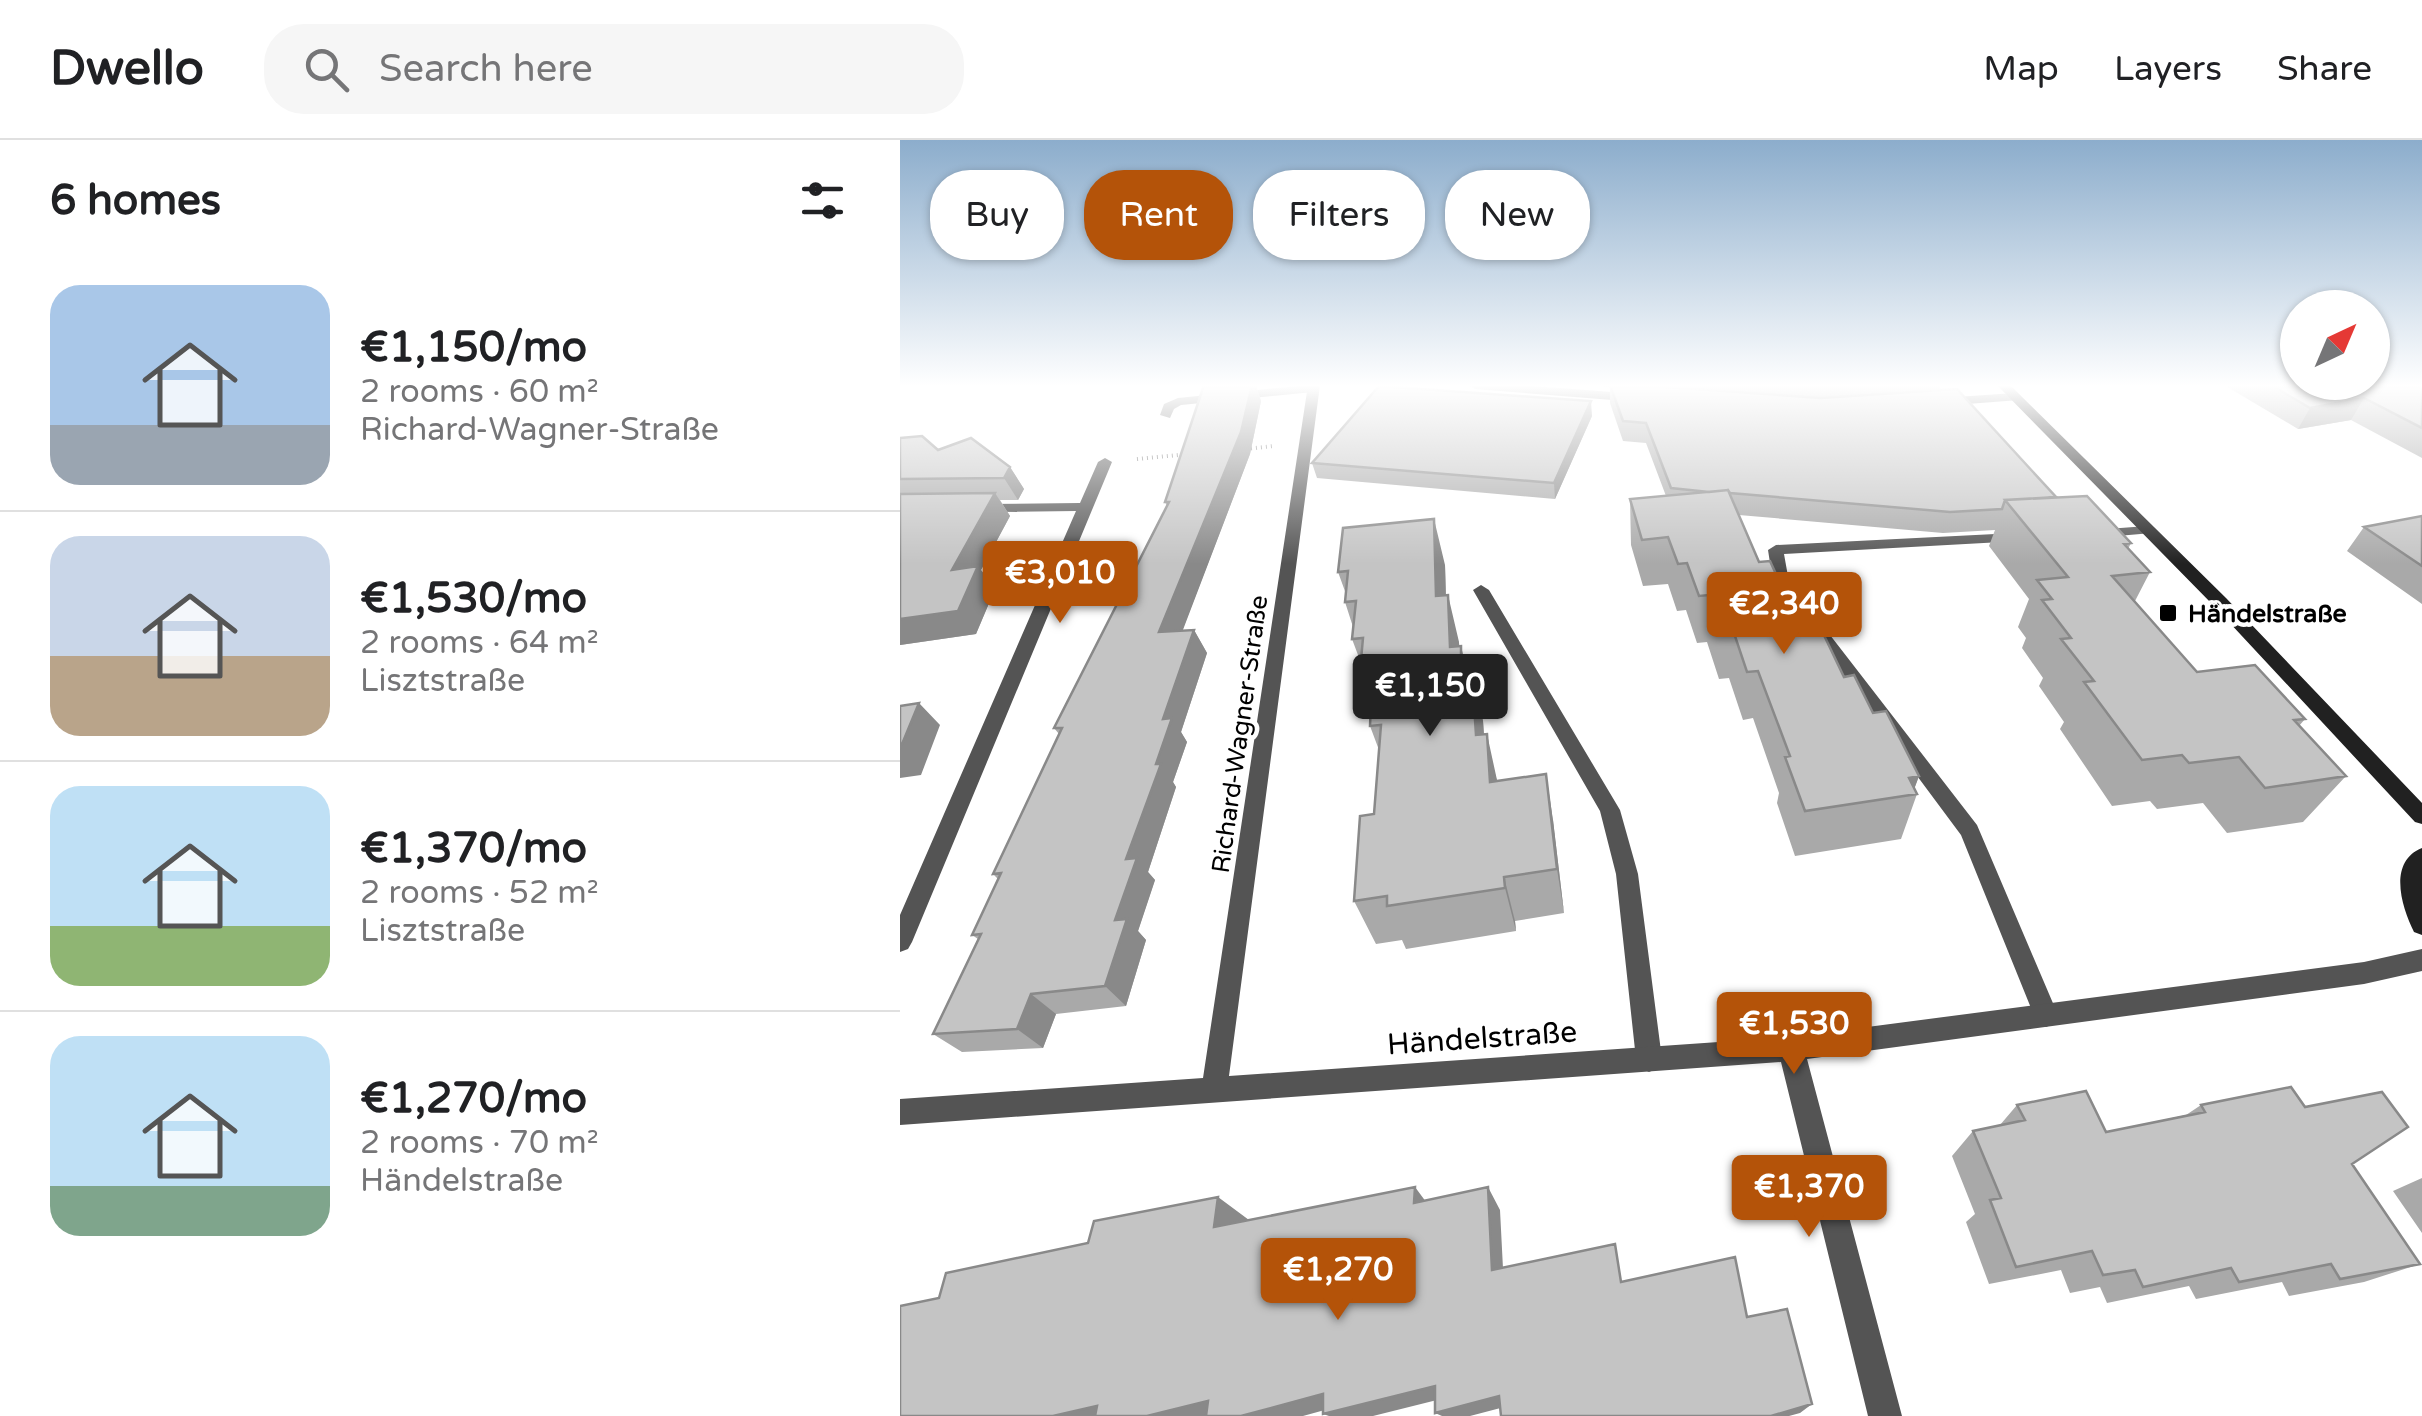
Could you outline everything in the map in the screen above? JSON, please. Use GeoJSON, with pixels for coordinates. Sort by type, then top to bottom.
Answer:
{"type":"FeatureCollection","features":[{"type":"Feature","properties":{"kind":"main road"},"geometry":{"type":"LineString","coordinates":[[2063,445],[2422,816]]}},
{"type":"Feature","properties":{"kind":"main road"},"geometry":{"type":"LineString","coordinates":[[2422,858],[2412,871],[2410,895],[2422,925]]}},
{"type":"Feature","properties":{"kind":"street","name":"Richard-Wagner-Straße"},"geometry":{"type":"LineString","coordinates":[[1214,1090],[1305,445]]}},
{"type":"Feature","properties":{"kind":"street"},"geometry":{"type":"LineString","coordinates":[[900,942],[1105,462]]}},
{"type":"Feature","properties":{"kind":"street"},"geometry":{"type":"LineString","coordinates":[[956,508],[1085,506]]}},
{"type":"Feature","properties":{"kind":"street"},"geometry":{"type":"LineString","coordinates":[[2082,535],[2148,530]]}},
{"type":"Feature","properties":{"kind":"street"},"geometry":{"type":"LineString","coordinates":[[2032,537],[1776,550],[1781,582],[1970,832],[2046,1015]]}},
{"type":"Feature","properties":{"kind":"street"},"geometry":{"type":"LineString","coordinates":[[1481,590],[1610,810],[1627,874],[1649,1059]]}},
{"type":"Feature","properties":{"kind":"street","name":"Händelstraße"},"geometry":{"type":"LineString","coordinates":[[900,1112],[1792,1049],[2364,973],[2422,960]]}},
{"type":"Feature","properties":{"kind":"street"},"geometry":{"type":"LineString","coordinates":[[1792,1049],[1885,1416]]}},
{"type":"Feature","properties":{"kind":"path"},"geometry":{"type":"LineString","coordinates":[[1232,450],[1289,445]]}},
{"type":"Feature","properties":{"kind":"path"},"geometry":{"type":"LineString","coordinates":[[1105,462],[1196,453]]}},
{"type":"Feature","properties":{"kind":"building"},"geometry":{"type":"Polygon","coordinates":[[[900,445],[932,445],[938,450],[953,445],[980,445],[1010,467],[1004,478],[900,479],[900,445]]]}},
{"type":"Feature","properties":{"kind":"building"},"geometry":{"type":"Polygon","coordinates":[[[1184,445],[1236,445],[1159,632],[1194,630],[1163,719],[1172,718],[1156,764],[1161,764],[1126,859],[1137,858],[1115,920],[1127,919],[1105,986],[1031,994],[1017,1029],[933,1034],[981,934],[972,935],[1001,873],[993,874],[1062,728],[1054,728],[1169,502],[1165,502],[1184,445]]]}},
{"type":"Feature","properties":{"kind":"building"},"geometry":{"type":"Polygon","coordinates":[[[1328,445],[1571,445],[1554,483],[1312,463],[1328,445]]]}},
{"type":"Feature","properties":{"kind":"building"},"geometry":{"type":"Polygon","coordinates":[[[1654,445],[2008,445],[2056,497],[2005,500],[2002,509],[1950,512],[1671,488],[1654,445]]]}},
{"type":"Feature","properties":{"kind":"building"},"geometry":{"type":"Polygon","coordinates":[[[1728,490],[1759,562],[1770,561],[1788,600],[1797,599],[1812,632],[1822,631],[1844,677],[1854,675],[1873,713],[1886,711],[1919,776],[1909,778],[1917,794],[1805,811],[1785,757],[1790,756],[1758,671],[1747,672],[1733,630],[1722,631],[1709,595],[1699,596],[1687,563],[1678,564],[1668,537],[1642,540],[1630,499],[1728,490]]]}},
{"type":"Feature","properties":{"kind":"building"},"geometry":{"type":"Polygon","coordinates":[[[995,493],[952,570],[978,566],[958,611],[900,619],[900,494],[995,493]]]}},
{"type":"Feature","properties":{"kind":"building"},"geometry":{"type":"Polygon","coordinates":[[[2087,496],[2131,543],[2124,544],[2150,572],[2112,576],[2197,672],[2255,665],[2305,719],[2294,720],[2346,776],[2265,788],[2239,757],[2189,763],[2182,755],[2142,760],[2084,682],[2094,681],[2061,639],[2071,638],[2042,600],[2052,599],[2037,580],[2068,577],[2005,500],[2087,496]]]}},
{"type":"Feature","properties":{"kind":"building"},"geometry":{"type":"Polygon","coordinates":[[[2422,516],[2422,566],[2364,527],[2422,516]]]}},
{"type":"Feature","properties":{"kind":"building"},"geometry":{"type":"Polygon","coordinates":[[[1434,519],[1436,596],[1448,595],[1450,647],[1461,646],[1461,675],[1472,674],[1476,735],[1487,734],[1490,782],[1546,774],[1557,869],[1504,877],[1505,888],[1387,906],[1387,896],[1354,901],[1360,816],[1374,814],[1381,725],[1370,726],[1372,680],[1359,682],[1363,638],[1352,639],[1356,601],[1345,602],[1348,571],[1338,572],[1343,528],[1434,519]]]}},
{"type":"Feature","properties":{"kind":"building"},"geometry":{"type":"Polygon","coordinates":[[[919,703],[900,749],[900,706],[919,703]]]}},
{"type":"Feature","properties":{"kind":"building"},"geometry":{"type":"Polygon","coordinates":[[[2291,1087],[2305,1107],[2382,1092],[2408,1127],[2352,1164],[2420,1264],[2340,1279],[2331,1264],[2239,1282],[2231,1268],[2143,1287],[2135,1270],[2103,1275],[2092,1251],[2016,1267],[1990,1200],[2001,1198],[1973,1131],[2025,1120],[2017,1105],[2086,1091],[2106,1132],[2205,1112],[2201,1105],[2291,1087]]]}},
{"type":"Feature","properties":{"kind":"building"},"geometry":{"type":"Polygon","coordinates":[[[1415,1187],[1414,1203],[1488,1187],[1492,1270],[1615,1244],[1621,1282],[1735,1257],[1747,1317],[1787,1309],[1812,1404],[1771,1416],[1501,1416],[1499,1396],[1435,1413],[1435,1386],[1323,1414],[1323,1394],[1241,1416],[1206,1416],[1208,1401],[1147,1416],[1095,1416],[1097,1406],[1053,1416],[900,1416],[900,1306],[939,1298],[946,1273],[1088,1243],[1094,1221],[1218,1197],[1214,1227],[1415,1187]]]}},
{"type":"Feature","properties":{"kind":"place","name":"Händelstraße"},"geometry":{"type":"Point","coordinates":[2168,613]}}]}
